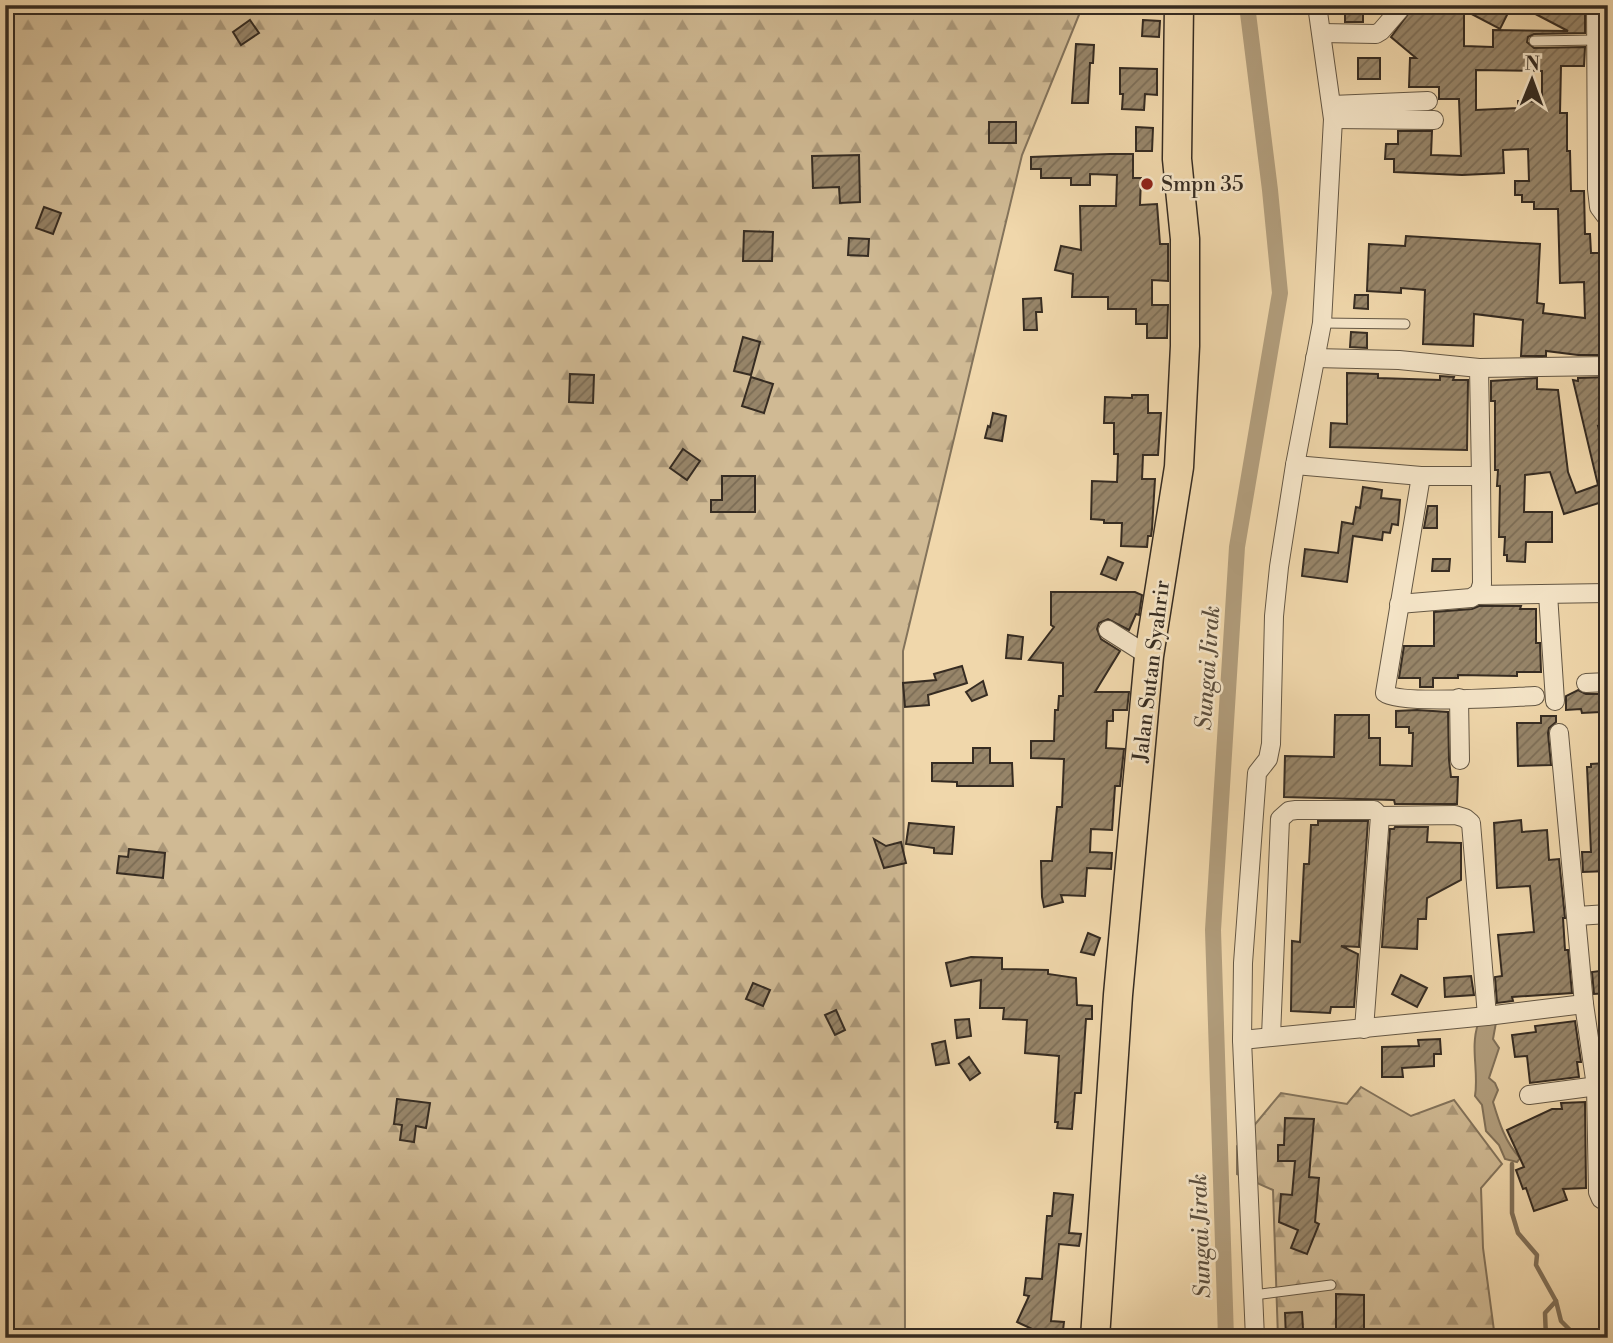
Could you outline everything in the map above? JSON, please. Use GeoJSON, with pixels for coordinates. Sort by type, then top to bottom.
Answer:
{"type":"FeatureCollection","features":[{"type":"Feature","properties":{"kind":"main road","name":"Jalan Sutan Syahrir"},"geometry":{"type":"LineString","coordinates":[[1095,1338],[1118,995],[1149,656],[1179,467],[1185,239],[1177,159],[1179,5]]}},
{"type":"Feature","properties":{"kind":"street"},"geometry":{"type":"LineString","coordinates":[[1255,1338],[1242,1040],[1243,964],[1255,787],[1258,770],[1268,759],[1271,744],[1274,617],[1295,465],[1322,323],[1333,112],[1317,5]]}},
{"type":"Feature","properties":{"kind":"street"},"geometry":{"type":"LineString","coordinates":[[1596,5],[1596,40],[1602,65],[1598,201],[1608,219]]}},
{"type":"Feature","properties":{"kind":"street"},"geometry":{"type":"LineString","coordinates":[[1322,33],[1378,33],[1400,9]]}},
{"type":"Feature","properties":{"kind":"street"},"geometry":{"type":"LineString","coordinates":[[1333,112],[1427,101]]}},
{"type":"Feature","properties":{"kind":"street"},"geometry":{"type":"LineString","coordinates":[[1333,112],[1434,120]]}},
{"type":"Feature","properties":{"kind":"street"},"geometry":{"type":"LineString","coordinates":[[1315,358],[1399,360],[1479,368],[1608,366]]}},
{"type":"Feature","properties":{"kind":"street"},"geometry":{"type":"LineString","coordinates":[[1399,604],[1471,598],[1477,594],[1482,584],[1479,368]]}},
{"type":"Feature","properties":{"kind":"street"},"geometry":{"type":"LineString","coordinates":[[1295,465],[1421,476],[1480,476]]}},
{"type":"Feature","properties":{"kind":"street"},"geometry":{"type":"LineString","coordinates":[[1421,476],[1385,693],[1391,697],[1535,696]]}},
{"type":"Feature","properties":{"kind":"street"},"geometry":{"type":"LineString","coordinates":[[1477,594],[1608,593]]}},
{"type":"Feature","properties":{"kind":"street"},"geometry":{"type":"LineString","coordinates":[[1548,594],[1555,701]]}},
{"type":"Feature","properties":{"kind":"street"},"geometry":{"type":"LineString","coordinates":[[1108,630],[1149,656]]}},
{"type":"Feature","properties":{"kind":"street"},"geometry":{"type":"LineString","coordinates":[[1586,683],[1608,682]]}},
{"type":"Feature","properties":{"kind":"street"},"geometry":{"type":"LineString","coordinates":[[1459,698],[1460,760]]}},
{"type":"Feature","properties":{"kind":"street"},"geometry":{"type":"LineString","coordinates":[[1559,733],[1584,1004],[1602,1085],[1598,1192],[1601,1199],[1608,1202]]}},
{"type":"Feature","properties":{"kind":"street"},"geometry":{"type":"LineString","coordinates":[[1271,1035],[1280,819],[1289,811],[1296,810],[1374,810],[1380,816],[1455,815],[1471,823],[1487,1016]]}},
{"type":"Feature","properties":{"kind":"street"},"geometry":{"type":"LineString","coordinates":[[1364,1029],[1380,816]]}},
{"type":"Feature","properties":{"kind":"street"},"geometry":{"type":"LineString","coordinates":[[1577,916],[1608,914]]}},
{"type":"Feature","properties":{"kind":"street"},"geometry":{"type":"LineString","coordinates":[[1242,1040],[1584,1004]]}},
{"type":"Feature","properties":{"kind":"street"},"geometry":{"type":"LineString","coordinates":[[1529,1095],[1602,1085]]}},
{"type":"Feature","properties":{"kind":"lane"},"geometry":{"type":"LineString","coordinates":[[1534,41],[1596,40]]}},
{"type":"Feature","properties":{"kind":"lane"},"geometry":{"type":"LineString","coordinates":[[1322,323],[1405,324]]}},
{"type":"Feature","properties":{"kind":"lane"},"geometry":{"type":"LineString","coordinates":[[1254,1295],[1331,1285]]}},
{"type":"Feature","properties":{"kind":"green space"},"geometry":{"type":"Polygon","coordinates":[[[5,5],[1083,5],[1022,155],[903,651],[905,1338],[5,1338],[5,5]]]}},
{"type":"Feature","properties":{"kind":"green space"},"geometry":{"type":"Polygon","coordinates":[[[1361,1087],[1411,1116],[1454,1100],[1502,1164],[1481,1188],[1483,1248],[1495,1338],[1278,1338],[1273,1190],[1237,1174],[1237,1146],[1281,1093],[1347,1104],[1361,1087]]]}},
{"type":"Feature","properties":{"kind":"shaded area"},"geometry":{"type":"Polygon","coordinates":[[[1497,1017],[1493,1039],[1499,1048],[1489,1078],[1498,1090],[1493,1102],[1506,1139],[1520,1158],[1517,1162],[1505,1159],[1499,1145],[1486,1131],[1482,1105],[1475,1096],[1475,1042],[1478,1024],[1497,1017]]]}},
{"type":"Feature","properties":{"kind":"building"},"geometry":{"type":"Polygon","coordinates":[[[1436,5],[1512,5],[1500,29],[1464,10],[1464,46],[1493,47],[1493,30],[1568,31],[1524,8],[1585,5],[1585,33],[1534,34],[1528,37],[1527,42],[1534,48],[1585,47],[1584,66],[1561,66],[1560,113],[1567,113],[1571,191],[1584,191],[1585,234],[1590,234],[1591,253],[1608,253],[1608,355],[1546,351],[1546,356],[1521,356],[1523,320],[1474,314],[1473,346],[1423,344],[1425,290],[1401,288],[1401,293],[1367,291],[1369,244],[1405,246],[1406,236],[1540,244],[1537,303],[1544,304],[1543,313],[1585,318],[1584,282],[1560,283],[1558,209],[1534,209],[1534,202],[1522,202],[1522,195],[1515,195],[1515,181],[1529,181],[1528,149],[1503,150],[1504,173],[1462,175],[1394,172],[1394,159],[1385,159],[1386,144],[1398,144],[1398,131],[1432,131],[1431,155],[1461,156],[1459,99],[1439,99],[1439,87],[1409,87],[1410,58],[1416,58],[1391,37],[1411,10],[1436,11],[1436,5]],[[1476,70],[1476,110],[1518,108],[1518,101],[1542,102],[1542,71],[1476,70]]]}},
{"type":"Feature","properties":{"kind":"building"},"geometry":{"type":"Polygon","coordinates":[[[1345,7],[1363,7],[1363,22],[1345,22],[1345,7]]]}},
{"type":"Feature","properties":{"kind":"building"},"geometry":{"type":"Polygon","coordinates":[[[250,20],[259,33],[241,45],[233,32],[250,20]]]}},
{"type":"Feature","properties":{"kind":"building"},"geometry":{"type":"Polygon","coordinates":[[[1143,20],[1160,21],[1159,37],[1142,36],[1143,20]]]}},
{"type":"Feature","properties":{"kind":"building"},"geometry":{"type":"Polygon","coordinates":[[[1076,44],[1094,45],[1093,63],[1090,63],[1088,103],[1072,103],[1076,44]]]}},
{"type":"Feature","properties":{"kind":"building"},"geometry":{"type":"Polygon","coordinates":[[[1358,58],[1380,58],[1380,79],[1358,79],[1358,58]]]}},
{"type":"Feature","properties":{"kind":"building"},"geometry":{"type":"Polygon","coordinates":[[[1120,68],[1157,69],[1157,95],[1145,94],[1144,110],[1122,109],[1120,68]]]}},
{"type":"Feature","properties":{"kind":"building"},"geometry":{"type":"Polygon","coordinates":[[[989,122],[1016,122],[1016,143],[989,143],[989,122]]]}},
{"type":"Feature","properties":{"kind":"building"},"geometry":{"type":"Polygon","coordinates":[[[1136,127],[1153,128],[1152,151],[1136,151],[1136,127]]]}},
{"type":"Feature","properties":{"kind":"building"},"geometry":{"type":"Polygon","coordinates":[[[1133,154],[1133,178],[1141,178],[1140,205],[1157,204],[1160,244],[1168,244],[1168,281],[1152,280],[1152,305],[1168,305],[1167,338],[1147,338],[1147,324],[1136,324],[1136,309],[1108,309],[1108,297],[1072,297],[1073,274],[1055,270],[1061,246],[1081,250],[1080,206],[1116,206],[1117,175],[1090,174],[1090,185],[1071,185],[1071,178],[1041,178],[1041,169],[1031,169],[1031,157],[1133,154]]]}},
{"type":"Feature","properties":{"kind":"building"},"geometry":{"type":"Polygon","coordinates":[[[859,155],[860,202],[840,203],[839,187],[813,188],[812,156],[859,155]]]}},
{"type":"Feature","properties":{"kind":"building"},"geometry":{"type":"Polygon","coordinates":[[[44,207],[61,213],[53,234],[36,228],[44,207]]]}},
{"type":"Feature","properties":{"kind":"building"},"geometry":{"type":"Polygon","coordinates":[[[744,231],[773,232],[772,261],[743,261],[744,231]]]}},
{"type":"Feature","properties":{"kind":"building"},"geometry":{"type":"Polygon","coordinates":[[[849,238],[869,239],[868,256],[848,255],[849,238]]]}},
{"type":"Feature","properties":{"kind":"building"},"geometry":{"type":"Polygon","coordinates":[[[1355,295],[1368,295],[1368,309],[1354,308],[1355,295]]]}},
{"type":"Feature","properties":{"kind":"building"},"geometry":{"type":"Polygon","coordinates":[[[1041,298],[1042,312],[1036,312],[1037,330],[1024,330],[1023,299],[1041,298]]]}},
{"type":"Feature","properties":{"kind":"building"},"geometry":{"type":"Polygon","coordinates":[[[1351,332],[1367,333],[1367,348],[1350,347],[1351,332]]]}},
{"type":"Feature","properties":{"kind":"building"},"geometry":{"type":"Polygon","coordinates":[[[743,337],[760,342],[751,375],[734,371],[743,337]]]}},
{"type":"Feature","properties":{"kind":"building"},"geometry":{"type":"Polygon","coordinates":[[[1347,373],[1378,374],[1378,378],[1440,380],[1440,376],[1454,377],[1453,380],[1468,380],[1467,450],[1330,447],[1331,423],[1347,424],[1347,373]]]}},
{"type":"Feature","properties":{"kind":"building"},"geometry":{"type":"Polygon","coordinates":[[[570,374],[594,375],[593,403],[569,402],[570,374]]]}},
{"type":"Feature","properties":{"kind":"building"},"geometry":{"type":"Polygon","coordinates":[[[751,377],[773,384],[764,413],[742,406],[751,377]]]}},
{"type":"Feature","properties":{"kind":"building"},"geometry":{"type":"Polygon","coordinates":[[[1608,377],[1608,427],[1598,426],[1608,465],[1608,505],[1603,506],[1602,502],[1564,514],[1550,472],[1525,475],[1524,512],[1552,512],[1552,542],[1526,542],[1525,562],[1507,561],[1507,555],[1504,555],[1505,537],[1499,537],[1500,486],[1497,486],[1498,470],[1495,470],[1495,401],[1491,401],[1491,381],[1537,378],[1537,389],[1558,390],[1568,472],[1576,493],[1598,485],[1573,380],[1608,377]]]}},
{"type":"Feature","properties":{"kind":"building"},"geometry":{"type":"Polygon","coordinates":[[[1132,395],[1148,395],[1148,413],[1161,413],[1158,455],[1143,455],[1142,479],[1155,479],[1152,529],[1147,547],[1121,546],[1122,523],[1104,523],[1104,520],[1091,519],[1092,481],[1117,482],[1118,454],[1114,454],[1114,423],[1104,423],[1105,397],[1132,398],[1132,395]]]}},
{"type":"Feature","properties":{"kind":"building"},"geometry":{"type":"Polygon","coordinates":[[[993,413],[1006,416],[1002,441],[985,438],[993,413]]]}},
{"type":"Feature","properties":{"kind":"building"},"geometry":{"type":"Polygon","coordinates":[[[683,449],[700,461],[687,480],[670,468],[683,449]]]}},
{"type":"Feature","properties":{"kind":"building"},"geometry":{"type":"Polygon","coordinates":[[[722,476],[755,476],[755,512],[711,512],[711,500],[722,500],[722,476]]]}},
{"type":"Feature","properties":{"kind":"building"},"geometry":{"type":"Polygon","coordinates":[[[1363,487],[1382,490],[1381,498],[1400,500],[1398,525],[1392,524],[1390,533],[1383,532],[1382,540],[1353,536],[1347,582],[1302,576],[1305,549],[1338,553],[1342,522],[1353,524],[1356,507],[1360,508],[1363,487]]]}},
{"type":"Feature","properties":{"kind":"building"},"geometry":{"type":"Polygon","coordinates":[[[1428,506],[1437,506],[1437,528],[1424,528],[1428,506]]]}},
{"type":"Feature","properties":{"kind":"building"},"geometry":{"type":"Polygon","coordinates":[[[1108,557],[1123,563],[1116,580],[1101,574],[1108,557]]]}},
{"type":"Feature","properties":{"kind":"building"},"geometry":{"type":"Polygon","coordinates":[[[1433,559],[1450,559],[1449,571],[1432,571],[1433,559]]]}},
{"type":"Feature","properties":{"kind":"building"},"geometry":{"type":"Polygon","coordinates":[[[1051,592],[1135,592],[1142,595],[1139,615],[1136,614],[1129,630],[1108,619],[1099,623],[1097,629],[1101,639],[1120,651],[1095,692],[1129,692],[1127,710],[1113,710],[1113,721],[1107,721],[1106,748],[1124,749],[1120,786],[1115,786],[1112,830],[1091,829],[1090,852],[1112,853],[1111,869],[1087,868],[1085,896],[1061,895],[1063,902],[1044,907],[1041,861],[1052,861],[1057,807],[1062,807],[1064,759],[1031,758],[1031,741],[1054,741],[1055,710],[1058,710],[1059,696],[1063,696],[1063,663],[1029,660],[1054,627],[1051,625],[1051,592]]]}},
{"type":"Feature","properties":{"kind":"building"},"geometry":{"type":"Polygon","coordinates":[[[1479,606],[1521,606],[1520,609],[1536,609],[1536,643],[1540,643],[1541,672],[1517,672],[1517,676],[1458,675],[1458,678],[1433,678],[1433,687],[1420,687],[1420,678],[1399,678],[1404,646],[1434,646],[1434,612],[1479,606]]]}},
{"type":"Feature","properties":{"kind":"building"},"geometry":{"type":"Polygon","coordinates":[[[1008,635],[1023,637],[1021,659],[1006,658],[1008,635]]]}},
{"type":"Feature","properties":{"kind":"building"},"geometry":{"type":"Polygon","coordinates":[[[962,666],[967,683],[928,695],[929,705],[905,707],[903,683],[936,680],[934,674],[962,666]]]}},
{"type":"Feature","properties":{"kind":"building"},"geometry":{"type":"Polygon","coordinates":[[[983,681],[987,695],[972,701],[966,692],[983,681]]]}},
{"type":"Feature","properties":{"kind":"building"},"geometry":{"type":"Polygon","coordinates":[[[1578,690],[1586,694],[1599,694],[1600,712],[1566,710],[1566,696],[1578,690]]]}},
{"type":"Feature","properties":{"kind":"building"},"geometry":{"type":"Polygon","coordinates":[[[1396,711],[1448,712],[1449,760],[1451,777],[1458,777],[1457,804],[1395,804],[1394,800],[1284,797],[1285,756],[1334,757],[1335,715],[1369,715],[1369,738],[1380,738],[1380,765],[1412,766],[1413,733],[1409,733],[1409,727],[1396,727],[1396,711]]]}},
{"type":"Feature","properties":{"kind":"building"},"geometry":{"type":"Polygon","coordinates":[[[1541,716],[1556,716],[1556,722],[1549,728],[1548,733],[1551,765],[1518,766],[1517,723],[1541,723],[1541,716]]]}},
{"type":"Feature","properties":{"kind":"building"},"geometry":{"type":"Polygon","coordinates":[[[973,748],[990,748],[990,763],[1012,763],[1013,786],[957,786],[957,782],[932,781],[932,763],[973,763],[973,748]]]}},
{"type":"Feature","properties":{"kind":"building"},"geometry":{"type":"Polygon","coordinates":[[[1606,763],[1608,871],[1583,872],[1582,852],[1591,852],[1587,767],[1591,767],[1591,764],[1606,763]]]}},
{"type":"Feature","properties":{"kind":"building"},"geometry":{"type":"Polygon","coordinates":[[[1521,820],[1522,832],[1547,830],[1549,860],[1559,859],[1565,918],[1565,950],[1568,950],[1572,993],[1512,997],[1513,1001],[1497,1003],[1495,977],[1502,976],[1498,935],[1534,932],[1530,886],[1497,888],[1494,823],[1521,820]]]}},
{"type":"Feature","properties":{"kind":"building"},"geometry":{"type":"Polygon","coordinates":[[[1318,821],[1368,821],[1359,947],[1341,946],[1358,954],[1354,1007],[1331,1007],[1330,1013],[1291,1011],[1292,941],[1300,942],[1304,864],[1309,864],[1311,825],[1318,825],[1318,821]]]}},
{"type":"Feature","properties":{"kind":"building"},"geometry":{"type":"Polygon","coordinates":[[[909,823],[954,827],[952,854],[934,853],[934,848],[906,844],[909,823]]]}},
{"type":"Feature","properties":{"kind":"building"},"geometry":{"type":"Polygon","coordinates":[[[1428,827],[1427,842],[1461,843],[1461,880],[1427,898],[1426,919],[1418,919],[1417,949],[1382,947],[1390,829],[1428,827]]]}},
{"type":"Feature","properties":{"kind":"building"},"geometry":{"type":"Polygon","coordinates":[[[874,839],[886,846],[901,842],[906,863],[884,868],[874,839]]]}},
{"type":"Feature","properties":{"kind":"building"},"geometry":{"type":"Polygon","coordinates":[[[129,849],[165,853],[163,878],[117,873],[119,856],[128,857],[129,849]]]}},
{"type":"Feature","properties":{"kind":"building"},"geometry":{"type":"Polygon","coordinates":[[[1088,933],[1100,938],[1094,955],[1081,952],[1088,933]]]}},
{"type":"Feature","properties":{"kind":"building"},"geometry":{"type":"Polygon","coordinates":[[[971,957],[1002,958],[1002,969],[1048,970],[1048,974],[1076,978],[1077,1005],[1092,1006],[1092,1019],[1086,1019],[1081,1093],[1075,1093],[1072,1129],[1057,1128],[1058,1122],[1055,1122],[1059,1056],[1025,1053],[1027,1020],[1003,1019],[1004,1008],[980,1008],[981,980],[951,986],[946,963],[971,957]]]}},
{"type":"Feature","properties":{"kind":"building"},"geometry":{"type":"Polygon","coordinates":[[[1608,970],[1608,993],[1594,994],[1592,972],[1608,970]]]}},
{"type":"Feature","properties":{"kind":"building"},"geometry":{"type":"Polygon","coordinates":[[[1401,975],[1427,988],[1417,1007],[1392,994],[1401,975]]]}},
{"type":"Feature","properties":{"kind":"building"},"geometry":{"type":"Polygon","coordinates":[[[1471,976],[1474,995],[1445,997],[1444,978],[1471,976]]]}},
{"type":"Feature","properties":{"kind":"building"},"geometry":{"type":"Polygon","coordinates":[[[753,983],[770,990],[763,1006],[746,999],[753,983]]]}},
{"type":"Feature","properties":{"kind":"building"},"geometry":{"type":"Polygon","coordinates":[[[836,1010],[845,1030],[835,1035],[825,1015],[836,1010]]]}},
{"type":"Feature","properties":{"kind":"building"},"geometry":{"type":"Polygon","coordinates":[[[969,1019],[971,1036],[957,1038],[955,1020],[969,1019]]]}},
{"type":"Feature","properties":{"kind":"building"},"geometry":{"type":"Polygon","coordinates":[[[1575,1021],[1581,1062],[1577,1062],[1579,1077],[1530,1083],[1527,1056],[1515,1057],[1512,1035],[1536,1032],[1535,1026],[1575,1021]]]}},
{"type":"Feature","properties":{"kind":"building"},"geometry":{"type":"Polygon","coordinates":[[[1599,1031],[1608,1031],[1608,1061],[1604,1061],[1599,1031]]]}},
{"type":"Feature","properties":{"kind":"building"},"geometry":{"type":"Polygon","coordinates":[[[1440,1039],[1441,1054],[1434,1054],[1434,1066],[1402,1068],[1403,1077],[1382,1077],[1382,1047],[1419,1046],[1418,1040],[1440,1039]]]}},
{"type":"Feature","properties":{"kind":"building"},"geometry":{"type":"Polygon","coordinates":[[[945,1041],[949,1063],[936,1065],[932,1044],[945,1041]]]}},
{"type":"Feature","properties":{"kind":"building"},"geometry":{"type":"Polygon","coordinates":[[[969,1057],[980,1073],[970,1080],[959,1064],[969,1057]]]}},
{"type":"Feature","properties":{"kind":"building"},"geometry":{"type":"Polygon","coordinates":[[[397,1099],[430,1103],[426,1128],[416,1126],[414,1142],[400,1140],[402,1125],[394,1124],[397,1099]]]}},
{"type":"Feature","properties":{"kind":"building"},"geometry":{"type":"Polygon","coordinates":[[[1585,1102],[1586,1188],[1563,1189],[1567,1200],[1534,1211],[1516,1170],[1524,1167],[1507,1130],[1552,1109],[1562,1109],[1561,1103],[1585,1102]]]}},
{"type":"Feature","properties":{"kind":"building"},"geometry":{"type":"Polygon","coordinates":[[[1285,1118],[1314,1119],[1309,1177],[1319,1178],[1315,1222],[1319,1224],[1307,1254],[1291,1248],[1298,1230],[1279,1222],[1281,1194],[1292,1195],[1295,1161],[1278,1161],[1278,1145],[1284,1145],[1285,1118]]]}},
{"type":"Feature","properties":{"kind":"building"},"geometry":{"type":"Polygon","coordinates":[[[1054,1193],[1073,1195],[1069,1233],[1081,1234],[1079,1246],[1059,1244],[1051,1321],[1064,1322],[1062,1338],[1040,1338],[1041,1333],[1017,1322],[1029,1296],[1024,1295],[1026,1278],[1042,1279],[1047,1216],[1052,1216],[1054,1193]]]}},
{"type":"Feature","properties":{"kind":"building"},"geometry":{"type":"Polygon","coordinates":[[[1336,1294],[1364,1295],[1364,1330],[1336,1329],[1336,1294]]]}},
{"type":"Feature","properties":{"kind":"building"},"geometry":{"type":"Polygon","coordinates":[[[1302,1312],[1303,1329],[1297,1330],[1298,1338],[1286,1338],[1285,1313],[1302,1312]]]}},
{"type":"Feature","properties":{"kind":"waterway","name":"Sungai Jirak"},"geometry":{"type":"LineString","coordinates":[[1226,1338],[1213,930],[1237,547],[1280,293],[1247,5]]}},
{"type":"Feature","properties":{"kind":"waterway"},"geometry":{"type":"LineString","coordinates":[[1512,1164],[1512,1213],[1518,1233],[1537,1255],[1536,1265],[1556,1301],[1561,1321],[1578,1338]]}},
{"type":"Feature","properties":{"kind":"waterway"},"geometry":{"type":"LineString","coordinates":[[1546,1338],[1545,1313],[1556,1301]]}},
{"type":"Feature","properties":{"kind":"place","name":"Smpn 35"},"geometry":{"type":"Point","coordinates":[1147,184]}}]}
